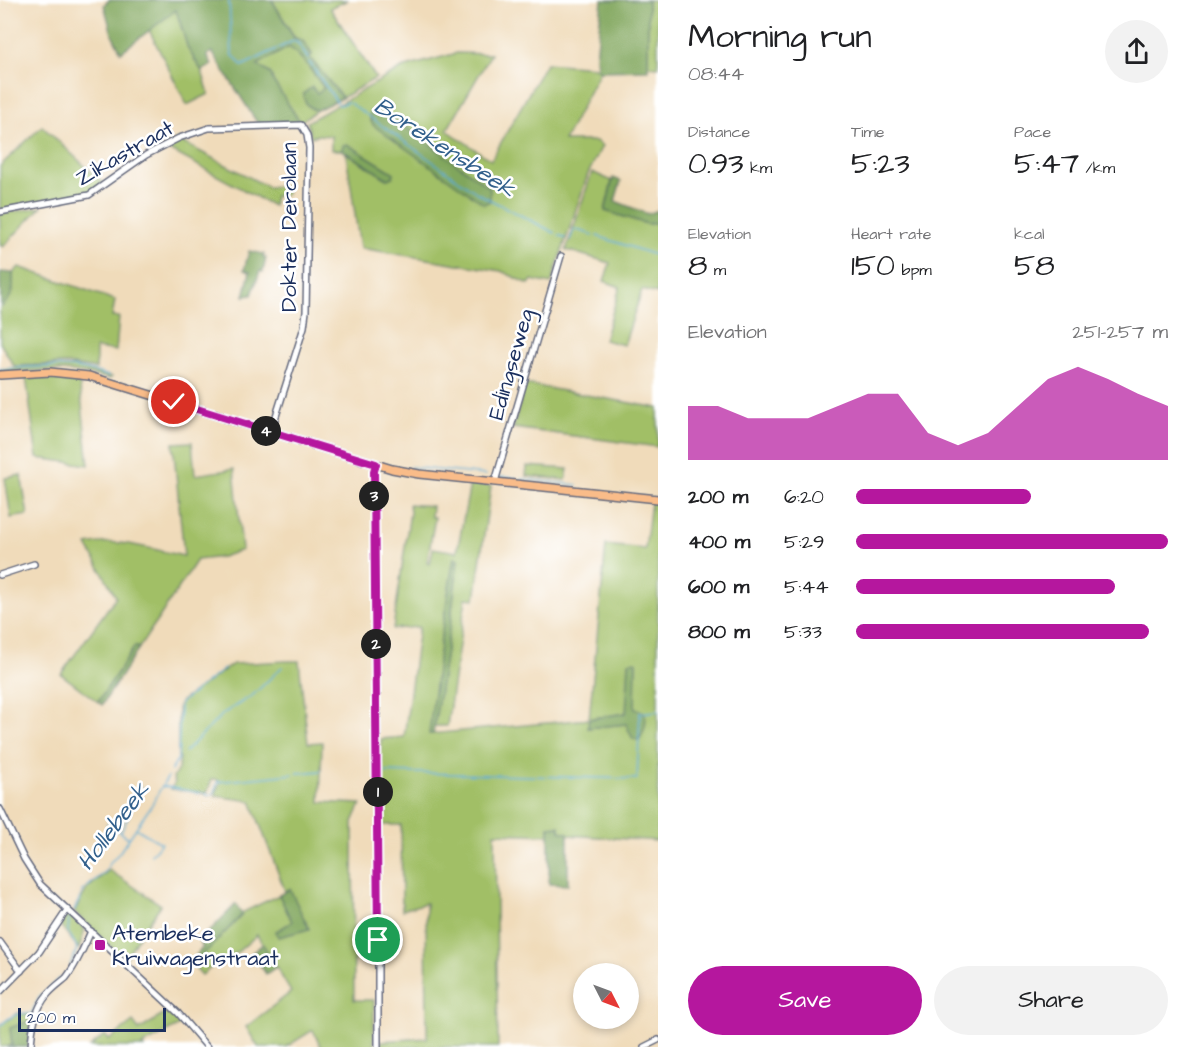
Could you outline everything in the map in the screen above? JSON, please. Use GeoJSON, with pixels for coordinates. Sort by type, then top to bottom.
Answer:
{"type":"FeatureCollection","features":[{"type":"Feature","properties":{"kind":"main road"},"geometry":{"type":"LineString","coordinates":[[0,375],[61,372],[89,376],[376,464],[419,474],[658,499]]}},
{"type":"Feature","properties":{"kind":"street","name":"Zikastraat"},"geometry":{"type":"LineString","coordinates":[[0,212],[89,195],[146,155],[178,138],[209,128],[301,125]]}},
{"type":"Feature","properties":{"kind":"street","name":"Dokter Derolaan"},"geometry":{"type":"LineString","coordinates":[[271,432],[304,327],[306,312],[309,148],[307,135],[301,125]]}},
{"type":"Feature","properties":{"kind":"street","name":"Edingseweg"},"geometry":{"type":"LineString","coordinates":[[495,482],[561,256]]}},
{"type":"Feature","properties":{"kind":"street"},"geometry":{"type":"LineString","coordinates":[[376,464],[374,480],[378,1047]]}},
{"type":"Feature","properties":{"kind":"street"},"geometry":{"type":"LineString","coordinates":[[0,575],[34,564]]}},
{"type":"Feature","properties":{"kind":"street"},"geometry":{"type":"LineString","coordinates":[[0,809],[33,876],[178,1013],[207,1047]]}},
{"type":"Feature","properties":{"kind":"street"},"geometry":{"type":"LineString","coordinates":[[0,993],[39,952],[68,910]]}},
{"type":"Feature","properties":{"kind":"street"},"geometry":{"type":"LineString","coordinates":[[31,1047],[38,1009],[74,966],[91,932]]}},
{"type":"Feature","properties":{"kind":"street"},"geometry":{"type":"LineString","coordinates":[[0,942],[21,971]]}},
{"type":"Feature","properties":{"kind":"street"},"geometry":{"type":"LineString","coordinates":[[644,1047],[658,1040]]}},
{"type":"Feature","properties":{"kind":"green space"},"geometry":{"type":"Polygon","coordinates":[[[109,0],[272,0],[294,38],[302,40],[312,55],[309,57],[341,96],[340,99],[317,110],[307,104],[304,93],[312,87],[317,93],[324,88],[303,60],[289,47],[257,65],[271,74],[273,81],[300,122],[258,124],[212,52],[207,55],[212,65],[202,71],[188,49],[176,10],[121,52],[112,34],[104,5],[109,0]]]}},
{"type":"Feature","properties":{"kind":"green space"},"geometry":{"type":"Polygon","coordinates":[[[272,0],[348,0],[330,8],[376,78],[340,99],[341,96],[309,57],[312,54],[302,40],[295,38],[272,0]]]}},
{"type":"Feature","properties":{"kind":"green space"},"geometry":{"type":"Polygon","coordinates":[[[602,0],[648,0],[648,70],[600,71],[597,69],[596,57],[602,0]]]}},
{"type":"Feature","properties":{"kind":"green space"},"geometry":{"type":"Polygon","coordinates":[[[648,0],[658,0],[658,67],[648,66],[648,0]]]}},
{"type":"Feature","properties":{"kind":"green space"},"geometry":{"type":"Polygon","coordinates":[[[176,9],[188,49],[202,71],[209,94],[187,105],[149,30],[176,9]]]}},
{"type":"Feature","properties":{"kind":"green space"},"geometry":{"type":"Polygon","coordinates":[[[289,47],[324,88],[306,104],[317,110],[300,122],[273,81],[271,74],[257,65],[289,47]]]}},
{"type":"Feature","properties":{"kind":"green space"},"geometry":{"type":"Polygon","coordinates":[[[457,53],[491,54],[447,130],[491,160],[546,63],[596,67],[600,71],[564,141],[596,141],[602,146],[588,174],[551,284],[532,280],[529,284],[501,271],[360,248],[346,153],[387,179],[394,173],[347,144],[343,145],[342,150],[331,150],[331,136],[311,137],[307,122],[402,68],[457,53]]]}},
{"type":"Feature","properties":{"kind":"green space"},"geometry":{"type":"Polygon","coordinates":[[[376,109],[384,111],[490,188],[490,201],[484,204],[374,126],[370,115],[371,111],[376,109]]]}},
{"type":"Feature","properties":{"kind":"green space"},"geometry":{"type":"Polygon","coordinates":[[[42,126],[104,184],[89,193],[0,210],[0,166],[42,126]]]}},
{"type":"Feature","properties":{"kind":"green space"},"geometry":{"type":"Polygon","coordinates":[[[178,140],[268,187],[287,186],[286,195],[275,196],[273,206],[164,147],[178,140]]]}},
{"type":"Feature","properties":{"kind":"green space"},"geometry":{"type":"Polygon","coordinates":[[[347,144],[394,173],[393,177],[388,179],[342,150],[343,145],[347,144]]]}},
{"type":"Feature","properties":{"kind":"green space"},"geometry":{"type":"Polygon","coordinates":[[[592,172],[612,181],[605,211],[647,224],[658,223],[658,294],[642,290],[624,345],[604,340],[620,287],[604,281],[610,263],[566,250],[592,172]]]}},
{"type":"Feature","properties":{"kind":"green space"},"geometry":{"type":"Polygon","coordinates":[[[613,178],[621,181],[615,201],[648,214],[658,210],[658,223],[647,224],[605,211],[613,178]]]}},
{"type":"Feature","properties":{"kind":"green space"},"geometry":{"type":"Polygon","coordinates":[[[41,207],[3,247],[0,245],[0,214],[41,207]]]}},
{"type":"Feature","properties":{"kind":"green space"},"geometry":{"type":"Polygon","coordinates":[[[249,251],[264,254],[263,257],[266,258],[263,272],[260,271],[252,295],[244,296],[250,272],[244,270],[249,251]]]}},
{"type":"Feature","properties":{"kind":"green space"},"geometry":{"type":"Polygon","coordinates":[[[19,267],[115,300],[112,317],[119,317],[116,351],[96,348],[96,369],[67,364],[14,366],[0,343],[0,307],[13,292],[13,273],[19,267]]]}},
{"type":"Feature","properties":{"kind":"green space"},"geometry":{"type":"Polygon","coordinates":[[[0,272],[13,273],[11,296],[1,307],[0,272]]]}},
{"type":"Feature","properties":{"kind":"green space"},"geometry":{"type":"Polygon","coordinates":[[[44,366],[75,367],[112,377],[110,379],[55,371],[0,372],[0,369],[44,366]]]}},
{"type":"Feature","properties":{"kind":"green space"},"geometry":{"type":"Polygon","coordinates":[[[26,377],[79,379],[89,465],[37,458],[26,377]]]}},
{"type":"Feature","properties":{"kind":"green space"},"geometry":{"type":"Polygon","coordinates":[[[525,384],[658,408],[658,447],[513,428],[525,384]]]}},
{"type":"Feature","properties":{"kind":"green space"},"geometry":{"type":"Polygon","coordinates":[[[192,442],[195,475],[234,469],[242,550],[222,557],[197,560],[139,648],[135,646],[98,702],[61,674],[116,597],[87,545],[124,543],[184,556],[173,443],[192,442]]]}},
{"type":"Feature","properties":{"kind":"green space"},"geometry":{"type":"Polygon","coordinates":[[[527,466],[568,469],[566,480],[526,476],[527,466]]]}},
{"type":"Feature","properties":{"kind":"green space"},"geometry":{"type":"Polygon","coordinates":[[[21,475],[28,515],[11,518],[5,478],[21,475]]]}},
{"type":"Feature","properties":{"kind":"green space"},"geometry":{"type":"Polygon","coordinates":[[[470,484],[491,486],[475,599],[466,598],[447,726],[434,726],[451,619],[458,559],[454,558],[441,637],[430,734],[589,719],[606,545],[645,549],[651,502],[658,503],[658,841],[568,835],[568,833],[559,831],[560,826],[549,827],[549,835],[495,833],[498,1047],[381,1047],[381,1041],[427,1038],[426,903],[402,910],[401,825],[382,825],[381,739],[404,737],[419,627],[393,629],[410,512],[409,504],[432,506],[431,517],[435,517],[427,563],[430,564],[433,548],[457,552],[470,484]],[[636,662],[626,713],[589,719],[588,728],[626,724],[633,739],[636,662]]]}},
{"type":"Feature","properties":{"kind":"green space"},"geometry":{"type":"Polygon","coordinates":[[[454,558],[458,559],[451,619],[433,734],[429,734],[441,637],[454,558]]]}},
{"type":"Feature","properties":{"kind":"green space"},"geometry":{"type":"Polygon","coordinates":[[[135,646],[139,648],[102,705],[98,702],[135,646]]]}},
{"type":"Feature","properties":{"kind":"green space"},"geometry":{"type":"Polygon","coordinates":[[[299,661],[308,743],[322,742],[320,802],[361,804],[353,822],[354,1000],[374,1000],[374,1047],[321,1047],[313,1030],[286,1047],[258,1047],[246,1027],[291,992],[257,935],[226,962],[222,959],[202,975],[193,965],[241,913],[279,895],[293,922],[276,931],[278,937],[309,929],[289,890],[285,891],[251,801],[215,796],[220,782],[216,779],[212,779],[207,793],[171,789],[175,782],[173,778],[180,758],[178,757],[178,707],[181,701],[233,664],[299,661]]]}},
{"type":"Feature","properties":{"kind":"green space"},"geometry":{"type":"Polygon","coordinates":[[[636,661],[635,709],[644,712],[646,719],[639,740],[633,739],[626,724],[588,728],[589,719],[626,713],[629,662],[636,661]]]}},
{"type":"Feature","properties":{"kind":"green space"},"geometry":{"type":"Polygon","coordinates":[[[560,826],[560,831],[568,833],[568,885],[549,884],[549,827],[560,826]]]}},
{"type":"Feature","properties":{"kind":"green space"},"geometry":{"type":"Polygon","coordinates":[[[109,870],[161,905],[125,960],[74,912],[87,889],[109,870]]]}},
{"type":"Feature","properties":{"kind":"green space"},"geometry":{"type":"Polygon","coordinates":[[[290,889],[309,929],[279,937],[275,932],[292,922],[279,895],[290,889]]]}},
{"type":"Feature","properties":{"kind":"green space"},"geometry":{"type":"Polygon","coordinates":[[[236,904],[242,915],[198,960],[195,957],[203,947],[199,942],[236,904]]]}},
{"type":"Feature","properties":{"kind":"green space"},"geometry":{"type":"Polygon","coordinates":[[[70,916],[85,929],[79,949],[60,925],[65,917],[70,916]]]}},
{"type":"Feature","properties":{"kind":"green space"},"geometry":{"type":"Polygon","coordinates":[[[263,944],[276,967],[266,974],[252,953],[263,944]]]}},
{"type":"Feature","properties":{"kind":"green space"},"geometry":{"type":"Polygon","coordinates":[[[171,1010],[183,1023],[143,1045],[144,1047],[90,1047],[105,1035],[109,1040],[133,1022],[139,1030],[171,1010]]]}},
{"type":"Feature","properties":{"kind":"green space"},"geometry":{"type":"Polygon","coordinates":[[[18,1013],[33,1015],[32,1020],[10,1028],[12,1046],[0,1047],[0,1025],[18,1013]]]}},
{"type":"Feature","properties":{"kind":"green space"},"geometry":{"type":"Polygon","coordinates":[[[32,1020],[28,1047],[7,1047],[12,1045],[10,1028],[32,1020]]]}},
{"type":"Feature","properties":{"kind":"waterway","name":"Borekensbeek"},"geometry":{"type":"LineString","coordinates":[[229,0],[232,54],[242,66],[293,41],[298,43],[308,59]]}},
{"type":"Feature","properties":{"kind":"waterway","name":"Borekensbeek"},"geometry":{"type":"LineString","coordinates":[[309,62],[337,102]]}},
{"type":"Feature","properties":{"kind":"waterway","name":"Borekensbeek"},"geometry":{"type":"LineString","coordinates":[[338,104],[348,102]]}},
{"type":"Feature","properties":{"kind":"waterway","name":"Borekensbeek"},"geometry":{"type":"LineString","coordinates":[[350,103],[477,193],[555,233]]}},
{"type":"Feature","properties":{"kind":"waterway","name":"Borekensbeek"},"geometry":{"type":"LineString","coordinates":[[570,240],[574,229],[593,235]]}},
{"type":"Feature","properties":{"kind":"waterway","name":"Borekensbeek"},"geometry":{"type":"LineString","coordinates":[[559,235],[565,238]]}},
{"type":"Feature","properties":{"kind":"waterway","name":"Borekensbeek"},"geometry":{"type":"LineString","coordinates":[[597,236],[658,256]]}},
{"type":"Feature","properties":{"kind":"waterway"},"geometry":{"type":"LineString","coordinates":[[0,369],[68,367],[108,376]]}},
{"type":"Feature","properties":{"kind":"waterway"},"geometry":{"type":"LineString","coordinates":[[410,467],[486,475]]}},
{"type":"Feature","properties":{"kind":"waterway"},"geometry":{"type":"LineString","coordinates":[[499,477],[516,478]]}},
{"type":"Feature","properties":{"kind":"waterway"},"geometry":{"type":"LineString","coordinates":[[521,479],[577,485]]}},
{"type":"Feature","properties":{"kind":"waterway"},"geometry":{"type":"LineString","coordinates":[[185,752],[224,713],[253,695],[282,667]]}},
{"type":"Feature","properties":{"kind":"waterway"},"geometry":{"type":"LineString","coordinates":[[171,771],[178,759],[180,703],[224,669]]}},
{"type":"Feature","properties":{"kind":"waterway"},"geometry":{"type":"LineString","coordinates":[[383,772],[637,779],[640,713],[658,711]]}},
{"type":"Feature","properties":{"kind":"waterway","name":"Hollebeek"},"geometry":{"type":"LineString","coordinates":[[297,773],[321,771]]}},
{"type":"Feature","properties":{"kind":"waterway","name":"Hollebeek"},"geometry":{"type":"LineString","coordinates":[[74,911],[82,891],[106,871],[151,806],[162,786],[211,795],[215,792],[217,782],[293,774]]}},
{"type":"Feature","properties":{"kind":"waterway"},"geometry":{"type":"LineString","coordinates":[[163,784],[168,777]]}},
{"type":"Feature","properties":{"kind":"waterway"},"geometry":{"type":"LineString","coordinates":[[121,832],[142,786]]}},
{"type":"Feature","properties":{"kind":"waterway"},"geometry":{"type":"LineString","coordinates":[[107,824],[129,838]]}},
{"type":"Feature","properties":{"kind":"waterway"},"geometry":{"type":"LineString","coordinates":[[137,829],[161,843],[151,855]]}},
{"type":"Feature","properties":{"kind":"waterway","name":"Hollebeek"},"geometry":{"type":"LineString","coordinates":[[69,918],[68,932],[77,947],[70,965]]}},
{"type":"Feature","properties":{"kind":"waterway","name":"Hollebeek"},"geometry":{"type":"LineString","coordinates":[[0,1026],[14,1016],[22,1013],[31,1014],[39,998],[59,978]]}},
{"type":"Feature","properties":{"kind":"place","name":"Atembeke Kruiwagenstraat"},"geometry":{"type":"Point","coordinates":[100,945]}},
{"type":"Feature","properties":{"kind":"route"},"geometry":{"type":"LineString","coordinates":[[174,402],[376,464],[374,471],[378,940]]}}]}
